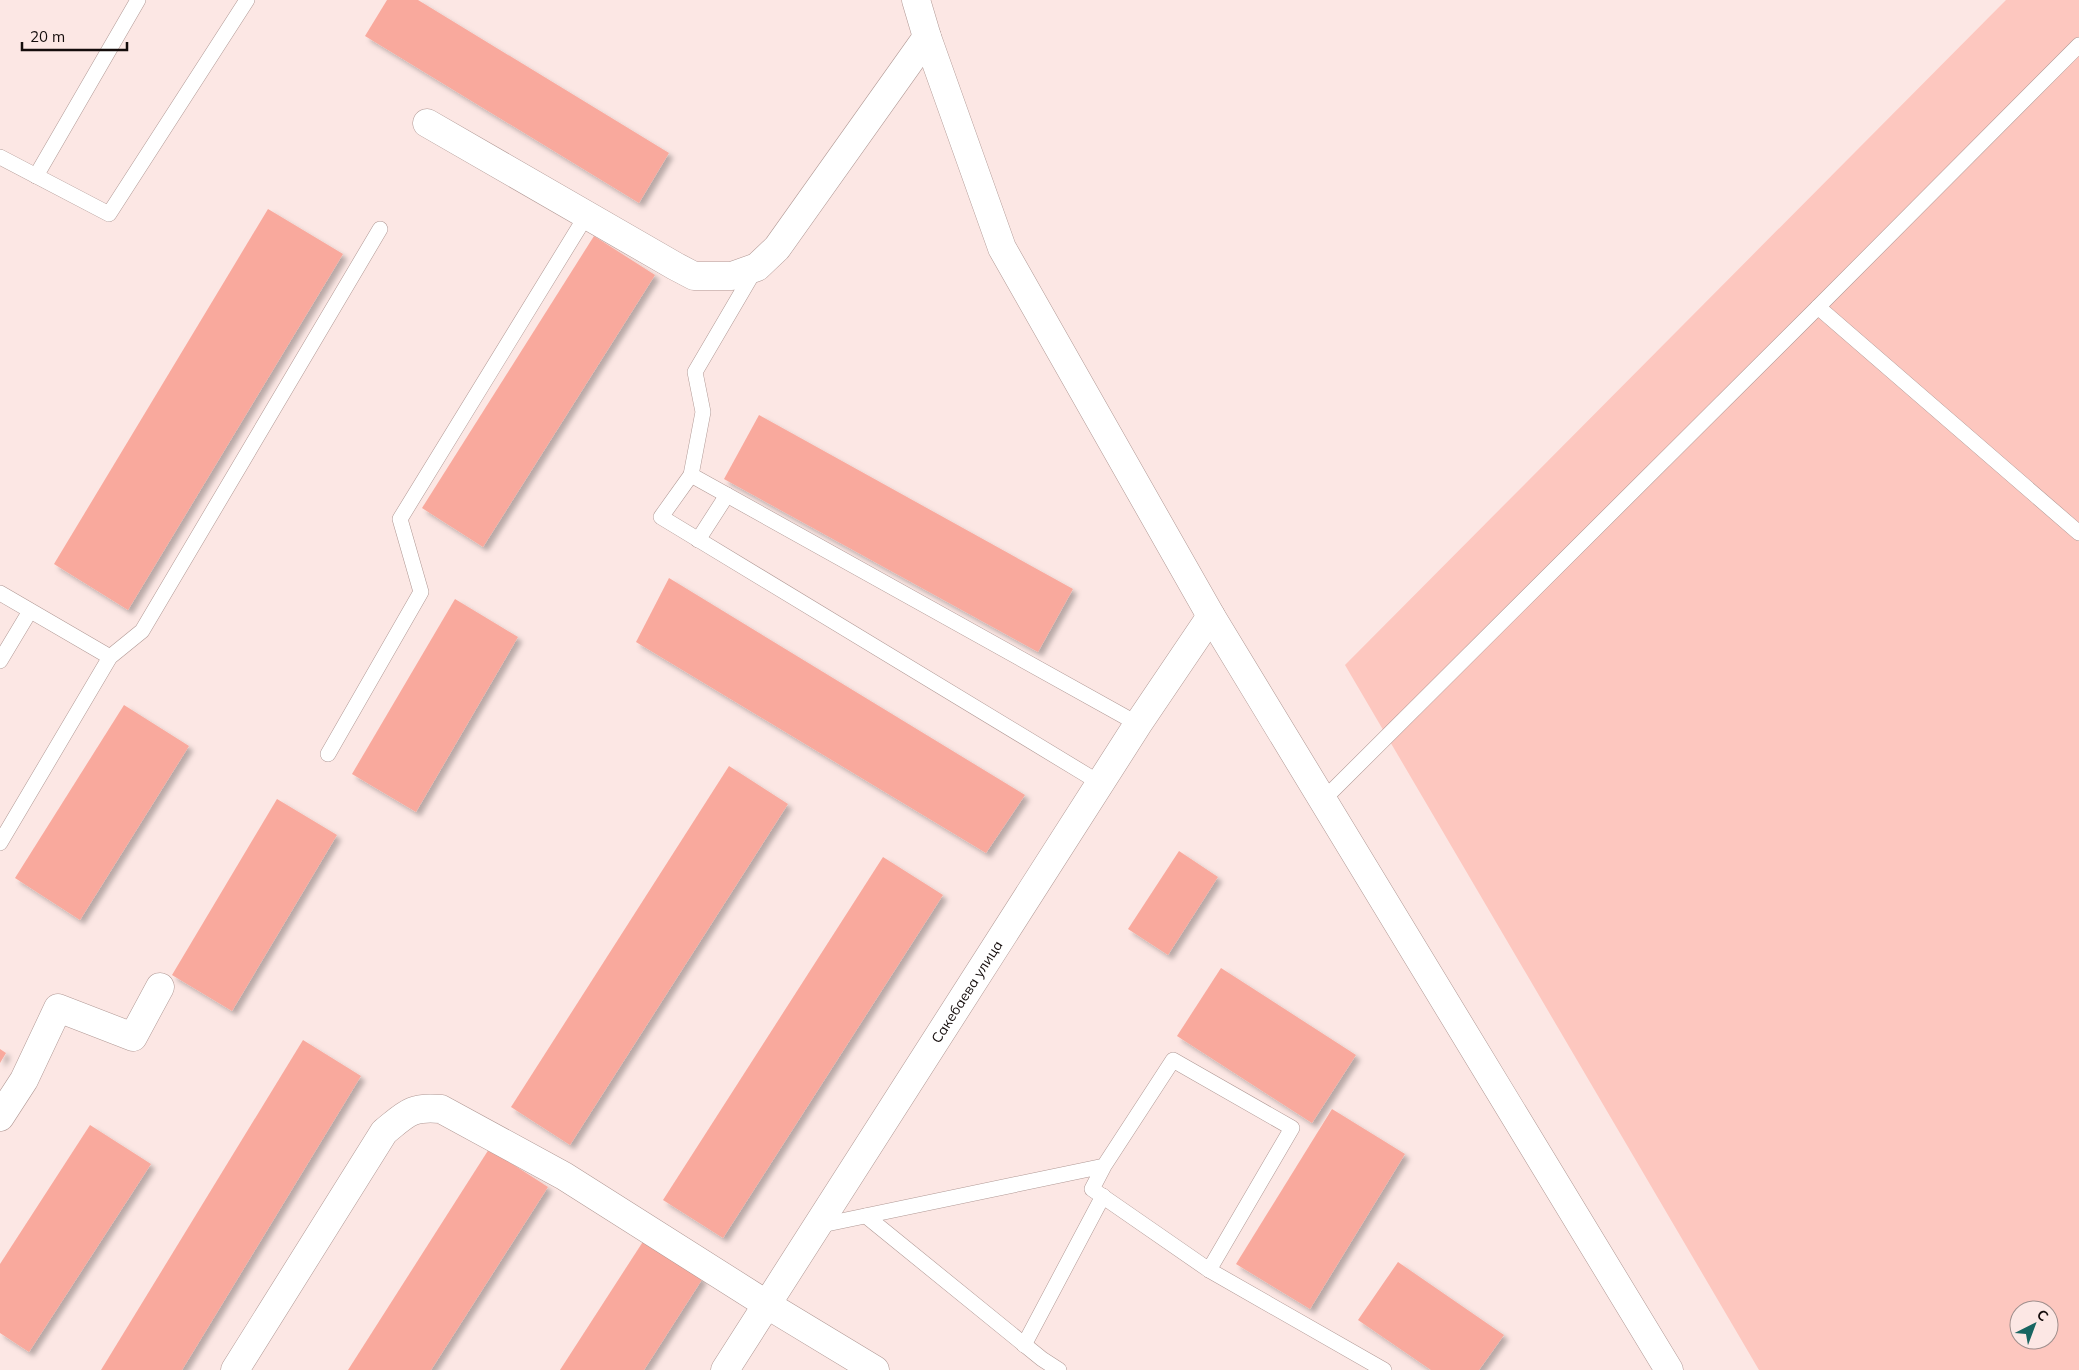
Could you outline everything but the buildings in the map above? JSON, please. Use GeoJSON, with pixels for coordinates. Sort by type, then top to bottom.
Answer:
{"type":"FeatureCollection","features":[{"type":"Feature","properties":{"kind":"street"},"geometry":{"type":"LineString","coordinates":[[916,0],[927,38],[1002,248],[1211,616],[1669,1370]]}},
{"type":"Feature","properties":{"kind":"street"},"geometry":{"type":"LineString","coordinates":[[427,123],[586,216],[694,276],[732,276],[756,267],[777,248],[927,38]]}},
{"type":"Feature","properties":{"kind":"street","name":"Сакебаева улица"},"geometry":{"type":"LineString","coordinates":[[725,1370],[1138,724],[1211,616]]}},
{"type":"Feature","properties":{"kind":"street"},"geometry":{"type":"LineString","coordinates":[[0,1117],[24,1080],[58,1008],[133,1037],[160,987]]}},
{"type":"Feature","properties":{"kind":"street"},"geometry":{"type":"LineString","coordinates":[[235,1370],[384,1132],[408,1113],[423,1107],[441,1109],[564,1176],[766,1304],[875,1370]]}},
{"type":"Feature","properties":{"kind":"lane"},"geometry":{"type":"LineString","coordinates":[[36,176],[138,0]]}},
{"type":"Feature","properties":{"kind":"lane"},"geometry":{"type":"LineString","coordinates":[[0,157],[109,214],[247,0]]}},
{"type":"Feature","properties":{"kind":"lane"},"geometry":{"type":"LineString","coordinates":[[1323,800],[2079,45]]}},
{"type":"Feature","properties":{"kind":"lane"},"geometry":{"type":"LineString","coordinates":[[328,754],[421,592],[400,519],[586,216]]}},
{"type":"Feature","properties":{"kind":"lane"},"geometry":{"type":"LineString","coordinates":[[0,843],[110,657],[142,631],[380,229]]}},
{"type":"Feature","properties":{"kind":"lane"},"geometry":{"type":"LineString","coordinates":[[756,267],[695,372],[703,412],[691,475],[661,517],[1100,783]]}},
{"type":"Feature","properties":{"kind":"lane"},"geometry":{"type":"LineString","coordinates":[[1818,306],[2079,533]]}},
{"type":"Feature","properties":{"kind":"lane"},"geometry":{"type":"LineString","coordinates":[[691,475],[1138,724]]}},
{"type":"Feature","properties":{"kind":"lane"},"geometry":{"type":"LineString","coordinates":[[698,540],[726,495]]}},
{"type":"Feature","properties":{"kind":"lane"},"geometry":{"type":"LineString","coordinates":[[0,594],[110,657]]}},
{"type":"Feature","properties":{"kind":"lane"},"geometry":{"type":"LineString","coordinates":[[0,661],[30,611]]}},
{"type":"Feature","properties":{"kind":"lane"},"geometry":{"type":"LineString","coordinates":[[1209,1270],[1292,1128],[1173,1060],[1104,1166],[1092,1188],[1209,1270],[1384,1370]]}},
{"type":"Feature","properties":{"kind":"lane"},"geometry":{"type":"LineString","coordinates":[[815,1227],[1104,1166]]}},
{"type":"Feature","properties":{"kind":"lane"},"geometry":{"type":"LineString","coordinates":[[1024,1345],[1103,1196]]}},
{"type":"Feature","properties":{"kind":"lane"},"geometry":{"type":"LineString","coordinates":[[866,1216],[1024,1345],[1059,1370]]}},
{"type":"Feature","properties":{"kind":"shaded area"},"geometry":{"type":"Polygon","coordinates":[[[2006,0],[2079,0],[2079,1370],[1759,1370],[1345,665],[2006,0]]]}}]}
